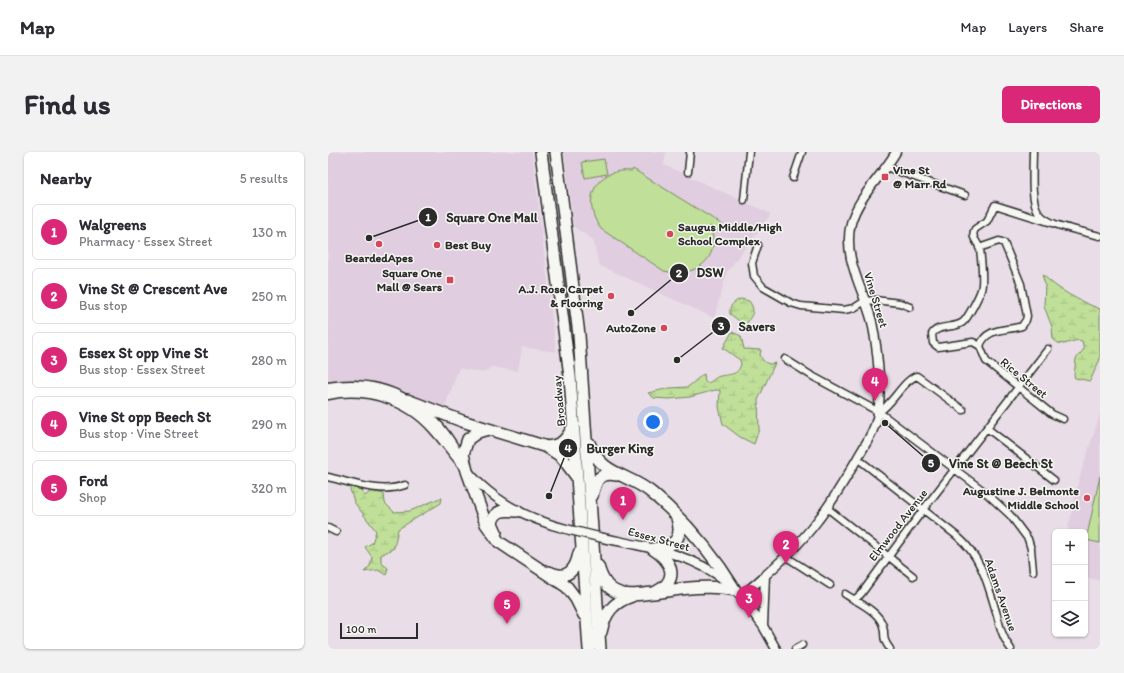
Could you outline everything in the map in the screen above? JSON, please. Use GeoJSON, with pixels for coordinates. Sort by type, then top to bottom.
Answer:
{"type":"FeatureCollection","features":[{"type":"Feature","properties":{"kind":"highway","name":"Broadway"},"geometry":{"type":"LineString","coordinates":[[541,152],[570,376],[577,478],[592,539],[586,622],[589,649]]}},
{"type":"Feature","properties":{"kind":"highway","name":"Broadway"},"geometry":{"type":"LineString","coordinates":[[556,152],[579,335],[599,646]]}},
{"type":"Feature","properties":{"kind":"highway"},"geometry":{"type":"LineString","coordinates":[[407,400],[455,419],[547,447],[566,461],[577,478]]}},
{"type":"Feature","properties":{"kind":"highway"},"geometry":{"type":"LineString","coordinates":[[547,447],[559,445],[565,441],[574,425]]}},
{"type":"Feature","properties":{"kind":"highway"},"geometry":{"type":"LineString","coordinates":[[488,429],[474,434],[466,443],[463,454],[467,471],[486,524],[496,538],[517,555],[567,587],[576,599],[586,622]]}},
{"type":"Feature","properties":{"kind":"highway"},"geometry":{"type":"LineString","coordinates":[[586,434],[592,452],[600,463],[650,491],[710,553],[738,593]]}},
{"type":"Feature","properties":{"kind":"highway"},"geometry":{"type":"LineString","coordinates":[[590,508],[595,486],[600,476],[607,474],[621,475]]}},
{"type":"Feature","properties":{"kind":"highway"},"geometry":{"type":"LineString","coordinates":[[518,510],[498,512],[493,518],[492,527],[500,540],[552,574],[564,575],[574,569],[592,539]]}},
{"type":"Feature","properties":{"kind":"highway"},"geometry":{"type":"LineString","coordinates":[[653,549],[669,546],[676,540],[679,532],[677,518]]}},
{"type":"Feature","properties":{"kind":"highway"},"geometry":{"type":"LineString","coordinates":[[592,539],[600,571],[605,582],[618,593],[635,595]]}},
{"type":"Feature","properties":{"kind":"highway"},"geometry":{"type":"LineString","coordinates":[[653,549],[666,559],[671,570],[668,582],[655,592]]}},
{"type":"Feature","properties":{"kind":"highway"},"geometry":{"type":"LineString","coordinates":[[599,646],[603,624],[609,610],[619,601],[635,595],[712,586],[738,593]]}},
{"type":"Feature","properties":{"kind":"main road","name":"Vine Street"},"geometry":{"type":"LineString","coordinates":[[738,593],[765,575],[813,527],[827,508],[875,425],[878,412],[877,356],[872,323],[852,262],[850,249],[850,229],[859,206],[896,152]]}},
{"type":"Feature","properties":{"kind":"main road","name":"Essex Street"},"geometry":{"type":"LineString","coordinates":[[328,387],[365,387],[387,392],[407,400],[426,412],[441,428],[467,471]]}},
{"type":"Feature","properties":{"kind":"main road","name":"Essex Street"},"geometry":{"type":"LineString","coordinates":[[328,395],[369,394],[395,402],[412,410],[433,429],[467,471],[491,494],[518,510],[543,522],[570,530],[592,539],[653,549],[682,556],[703,565],[720,576],[738,593],[762,626],[776,649]]}},
{"type":"Feature","properties":{"kind":"main road"},"geometry":{"type":"LineString","coordinates":[[762,626],[765,575]]}},
{"type":"Feature","properties":{"kind":"street"},"geometry":{"type":"LineString","coordinates":[[688,172],[690,152]]}},
{"type":"Feature","properties":{"kind":"street"},"geometry":{"type":"LineString","coordinates":[[744,200],[748,152]]}},
{"type":"Feature","properties":{"kind":"street"},"geometry":{"type":"LineString","coordinates":[[793,178],[802,152]]}},
{"type":"Feature","properties":{"kind":"street"},"geometry":{"type":"LineString","coordinates":[[1034,152],[1033,202],[1040,215],[1052,223]]}},
{"type":"Feature","properties":{"kind":"street"},"geometry":{"type":"LineString","coordinates":[[886,167],[965,195]]}},
{"type":"Feature","properties":{"kind":"street"},"geometry":{"type":"LineString","coordinates":[[980,248],[999,241],[1006,245],[1021,284],[1027,316],[1026,320],[1022,326],[994,332],[982,339],[980,346],[973,342],[938,346],[933,343],[932,334],[937,329],[957,325],[965,321],[982,286],[980,248],[974,239],[973,232],[987,221],[995,205],[1100,236]]}},
{"type":"Feature","properties":{"kind":"street"},"geometry":{"type":"LineString","coordinates":[[758,245],[752,263],[754,276],[763,287],[791,303],[801,306],[844,310],[859,306],[865,302],[885,301],[900,303],[910,307]]}},
{"type":"Feature","properties":{"kind":"street","name":"Rice Street"},"geometry":{"type":"LineString","coordinates":[[980,346],[986,361],[1052,414],[1063,419]]}},
{"type":"Feature","properties":{"kind":"street","name":"Elmwood Avenue"},"geometry":{"type":"LineString","coordinates":[[854,600],[861,594],[923,510],[956,470],[1048,350]]}},
{"type":"Feature","properties":{"kind":"street"},"geometry":{"type":"LineString","coordinates":[[785,359],[812,376],[878,412],[985,492],[1015,521],[1030,542],[1033,571]]}},
{"type":"Feature","properties":{"kind":"street"},"geometry":{"type":"LineString","coordinates":[[878,412],[893,400],[909,380],[917,376],[963,410]]}},
{"type":"Feature","properties":{"kind":"street"},"geometry":{"type":"LineString","coordinates":[[988,429],[1054,480]]}},
{"type":"Feature","properties":{"kind":"street","name":"Adams Avenue"},"geometry":{"type":"LineString","coordinates":[[857,458],[961,540],[974,554],[984,574],[1000,628],[1010,647]]}},
{"type":"Feature","properties":{"kind":"street"},"geometry":{"type":"LineString","coordinates":[[328,477],[381,489],[392,489],[405,485]]}},
{"type":"Feature","properties":{"kind":"street"},"geometry":{"type":"LineString","coordinates":[[827,508],[913,576]]}},
{"type":"Feature","properties":{"kind":"street"},"geometry":{"type":"LineString","coordinates":[[328,528],[336,532]]}},
{"type":"Feature","properties":{"kind":"street"},"geometry":{"type":"LineString","coordinates":[[785,556],[830,585]]}},
{"type":"Feature","properties":{"kind":"street"},"geometry":{"type":"LineString","coordinates":[[845,594],[876,614],[883,625],[883,639],[890,649]]}},
{"type":"Feature","properties":{"kind":"street"},"geometry":{"type":"LineString","coordinates":[[795,649],[802,644]]}},
{"type":"Feature","properties":{"kind":"street"},"geometry":{"type":"LineString","coordinates":[[1002,649],[1010,647]]}},
{"type":"Feature","properties":{"kind":"shaded area"},"geometry":{"type":"Polygon","coordinates":[[[328,152],[532,152],[556,352],[522,347],[518,371],[492,367],[483,373],[459,368],[445,406],[373,383],[328,381],[328,152]]]}},
{"type":"Feature","properties":{"kind":"shaded area","name":"Saugus Middle/High School Complex"},"geometry":{"type":"Polygon","coordinates":[[[564,152],[666,152],[664,165],[771,214],[727,272],[714,318],[599,265],[593,240],[574,227],[564,152]]]}},
{"type":"Feature","properties":{"kind":"shaded area","name":"Augustine J. Belmonte Middle School"},"geometry":{"type":"Polygon","coordinates":[[[1100,414],[1100,581],[1088,578],[1088,529],[1068,529],[1080,476],[1100,414]]]}},
{"type":"Feature","properties":{"kind":"green space"},"geometry":{"type":"Polygon","coordinates":[[[604,159],[607,174],[585,178],[582,162],[604,159]]]}},
{"type":"Feature","properties":{"kind":"green space"},"geometry":{"type":"Polygon","coordinates":[[[633,169],[723,225],[719,231],[710,226],[713,237],[713,248],[704,264],[696,269],[686,272],[675,273],[664,271],[601,229],[592,208],[592,197],[595,188],[600,180],[609,174],[619,171],[632,171],[633,169]]]}},
{"type":"Feature","properties":{"kind":"green space"},"geometry":{"type":"Polygon","coordinates":[[[1042,274],[1048,280],[1069,294],[1100,309],[1100,359],[1090,381],[1075,378],[1074,375],[1076,359],[1084,349],[1082,341],[1078,340],[1064,344],[1058,343],[1053,339],[1052,327],[1044,306],[1045,285],[1042,274]]]}},
{"type":"Feature","properties":{"kind":"green space"},"geometry":{"type":"Polygon","coordinates":[[[741,299],[749,301],[753,309],[746,326],[730,314],[732,305],[741,299]]]}},
{"type":"Feature","properties":{"kind":"green space"},"geometry":{"type":"Polygon","coordinates":[[[732,332],[741,336],[744,349],[761,350],[760,355],[764,361],[768,364],[775,363],[758,400],[759,429],[754,444],[740,437],[723,424],[719,407],[720,390],[690,397],[669,399],[654,398],[648,393],[670,388],[688,387],[704,374],[705,382],[708,383],[718,377],[738,371],[741,364],[740,360],[723,348],[732,332]]]}},
{"type":"Feature","properties":{"kind":"green space"},"geometry":{"type":"Polygon","coordinates":[[[1100,476],[1100,543],[1088,540],[1088,531],[1100,476]]]}},
{"type":"Feature","properties":{"kind":"green space"},"geometry":{"type":"Polygon","coordinates":[[[349,486],[359,488],[365,496],[371,491],[384,494],[385,503],[394,512],[410,511],[442,498],[441,503],[398,529],[394,548],[381,555],[381,563],[388,568],[386,575],[378,570],[364,572],[370,566],[372,557],[365,547],[372,543],[376,531],[354,502],[349,486]]]}},
{"type":"Feature","properties":{"kind":"place","name":"Vine St @ Marr Rd"},"geometry":{"type":"Point","coordinates":[885,177]}},
{"type":"Feature","properties":{"kind":"place","name":"Saugus Middle/High School Complex"},"geometry":{"type":"Point","coordinates":[670,234]}},
{"type":"Feature","properties":{"kind":"place","name":"Square One Mall"},"geometry":{"type":"Point","coordinates":[369,238]}},
{"type":"Feature","properties":{"kind":"place","name":"BeardedApes"},"geometry":{"type":"Point","coordinates":[379,244]}},
{"type":"Feature","properties":{"kind":"place","name":"Best Buy"},"geometry":{"type":"Point","coordinates":[437,245]}},
{"type":"Feature","properties":{"kind":"place","name":"Square One Mall @ Sears"},"geometry":{"type":"Point","coordinates":[450,280]}},
{"type":"Feature","properties":{"kind":"place","name":"A.J. Rose Carpet & Flooring"},"geometry":{"type":"Point","coordinates":[611,296]}},
{"type":"Feature","properties":{"kind":"place","name":"DSW"},"geometry":{"type":"Point","coordinates":[631,313]}},
{"type":"Feature","properties":{"kind":"place","name":"AutoZone"},"geometry":{"type":"Point","coordinates":[664,328]}},
{"type":"Feature","properties":{"kind":"place","name":"Savers"},"geometry":{"type":"Point","coordinates":[677,360]}},
{"type":"Feature","properties":{"kind":"place","name":"Vine St opp Beech St"},"geometry":{"type":"Point","coordinates":[875,401]}},
{"type":"Feature","properties":{"kind":"place","name":"Vine St @ Beech St"},"geometry":{"type":"Point","coordinates":[885,423]}},
{"type":"Feature","properties":{"kind":"place","name":"Burger King"},"geometry":{"type":"Point","coordinates":[549,496]}},
{"type":"Feature","properties":{"kind":"place","name":"Augustine J. Belmonte Middle School"},"geometry":{"type":"Point","coordinates":[1087,498]}},
{"type":"Feature","properties":{"kind":"place","name":"Walgreens"},"geometry":{"type":"Point","coordinates":[623,520]}},
{"type":"Feature","properties":{"kind":"place","name":"Vine St @ Crescent Ave"},"geometry":{"type":"Point","coordinates":[786,564]}},
{"type":"Feature","properties":{"kind":"place","name":"Essex St opp Vine St"},"geometry":{"type":"Point","coordinates":[749,618]}},
{"type":"Feature","properties":{"kind":"place","name":"Ford"},"geometry":{"type":"Point","coordinates":[507,624]}}]}
